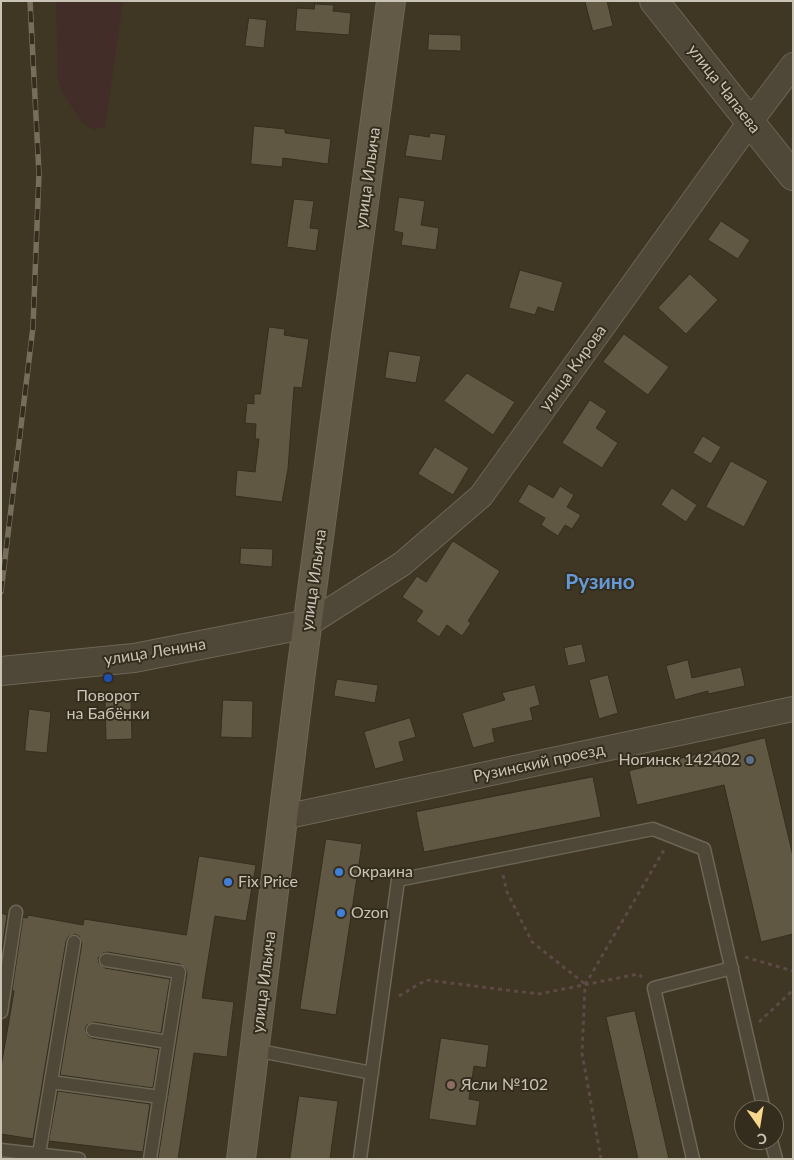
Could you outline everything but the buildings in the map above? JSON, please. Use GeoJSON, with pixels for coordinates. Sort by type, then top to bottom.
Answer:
{"type":"FeatureCollection","features":[{"type":"Feature","properties":{"kind":"main road","name":"улица Ильича"},"geometry":{"type":"LineString","coordinates":[[241,1159],[308,624],[391,1]]}},
{"type":"Feature","properties":{"kind":"street","name":"улица Чапаева"},"geometry":{"type":"LineString","coordinates":[[654,1],[793,176]]}},
{"type":"Feature","properties":{"kind":"street","name":"улица Кирова"},"geometry":{"type":"LineString","coordinates":[[308,624],[402,564],[481,496],[793,65]]}},
{"type":"Feature","properties":{"kind":"street","name":"улица Ленина"},"geometry":{"type":"LineString","coordinates":[[1,671],[134,658],[308,624]]}},
{"type":"Feature","properties":{"kind":"street","name":"Рузинский проезд"},"geometry":{"type":"LineString","coordinates":[[284,817],[793,710]]}},
{"type":"Feature","properties":{"kind":"lane"},"geometry":{"type":"LineString","coordinates":[[360,1159],[398,880],[652,829],[704,849],[762,1100]]}},
{"type":"Feature","properties":{"kind":"lane"},"geometry":{"type":"LineString","coordinates":[[1,1012],[16,912]]}},
{"type":"Feature","properties":{"kind":"lane"},"geometry":{"type":"LineString","coordinates":[[39,1154],[74,942]]}},
{"type":"Feature","properties":{"kind":"lane"},"geometry":{"type":"LineString","coordinates":[[106,960],[179,972],[150,1159]]}},
{"type":"Feature","properties":{"kind":"lane"},"geometry":{"type":"LineString","coordinates":[[693,1159],[654,988],[732,968]]}},
{"type":"Feature","properties":{"kind":"lane"},"geometry":{"type":"LineString","coordinates":[[94,1030],[168,1042]]}},
{"type":"Feature","properties":{"kind":"lane"},"geometry":{"type":"LineString","coordinates":[[255,1050],[372,1073]]}},
{"type":"Feature","properties":{"kind":"lane"},"geometry":{"type":"LineString","coordinates":[[51,1082],[160,1098]]}},
{"type":"Feature","properties":{"kind":"lane"},"geometry":{"type":"LineString","coordinates":[[1,1150],[79,1159]]}},
{"type":"Feature","properties":{"kind":"path"},"geometry":{"type":"LineString","coordinates":[[601,1159],[582,1053],[586,984],[672,836]]}},
{"type":"Feature","properties":{"kind":"path"},"geometry":{"type":"LineString","coordinates":[[499,860],[507,892],[532,942],[586,984]]}},
{"type":"Feature","properties":{"kind":"path"},"geometry":{"type":"LineString","coordinates":[[728,952],[793,971]]}},
{"type":"Feature","properties":{"kind":"path"},"geometry":{"type":"LineString","coordinates":[[381,1007],[426,980],[539,994],[638,974],[654,988]]}},
{"type":"Feature","properties":{"kind":"path"},"geometry":{"type":"LineString","coordinates":[[747,1034],[793,990]]}},
{"type":"Feature","properties":{"kind":"shaded area"},"geometry":{"type":"Polygon","coordinates":[[[56,1],[123,1],[105,127],[93,130],[82,122],[62,92],[58,78],[56,1]]]}},
{"type":"Feature","properties":{"kind":"railway"},"geometry":{"type":"LineString","coordinates":[[1,592],[33,327],[39,174],[30,1]]}},
{"type":"Feature","properties":{"kind":"place","name":"Поворот на Бабёнки"},"geometry":{"type":"Point","coordinates":[108,678]}},
{"type":"Feature","properties":{"kind":"place","name":"Ногинск 142402"},"geometry":{"type":"Point","coordinates":[750,760]}},
{"type":"Feature","properties":{"kind":"place","name":"Окраина"},"geometry":{"type":"Point","coordinates":[339,872]}},
{"type":"Feature","properties":{"kind":"place","name":"Fix Price"},"geometry":{"type":"Point","coordinates":[228,882]}},
{"type":"Feature","properties":{"kind":"place","name":"Ozon"},"geometry":{"type":"Point","coordinates":[341,913]}},
{"type":"Feature","properties":{"kind":"place","name":"Ясли №102"},"geometry":{"type":"Point","coordinates":[451,1085]}},
{"type":"Feature","properties":{"kind":"district","name":"Рузино"},"geometry":{"type":"Point","coordinates":[600,582]}}]}
